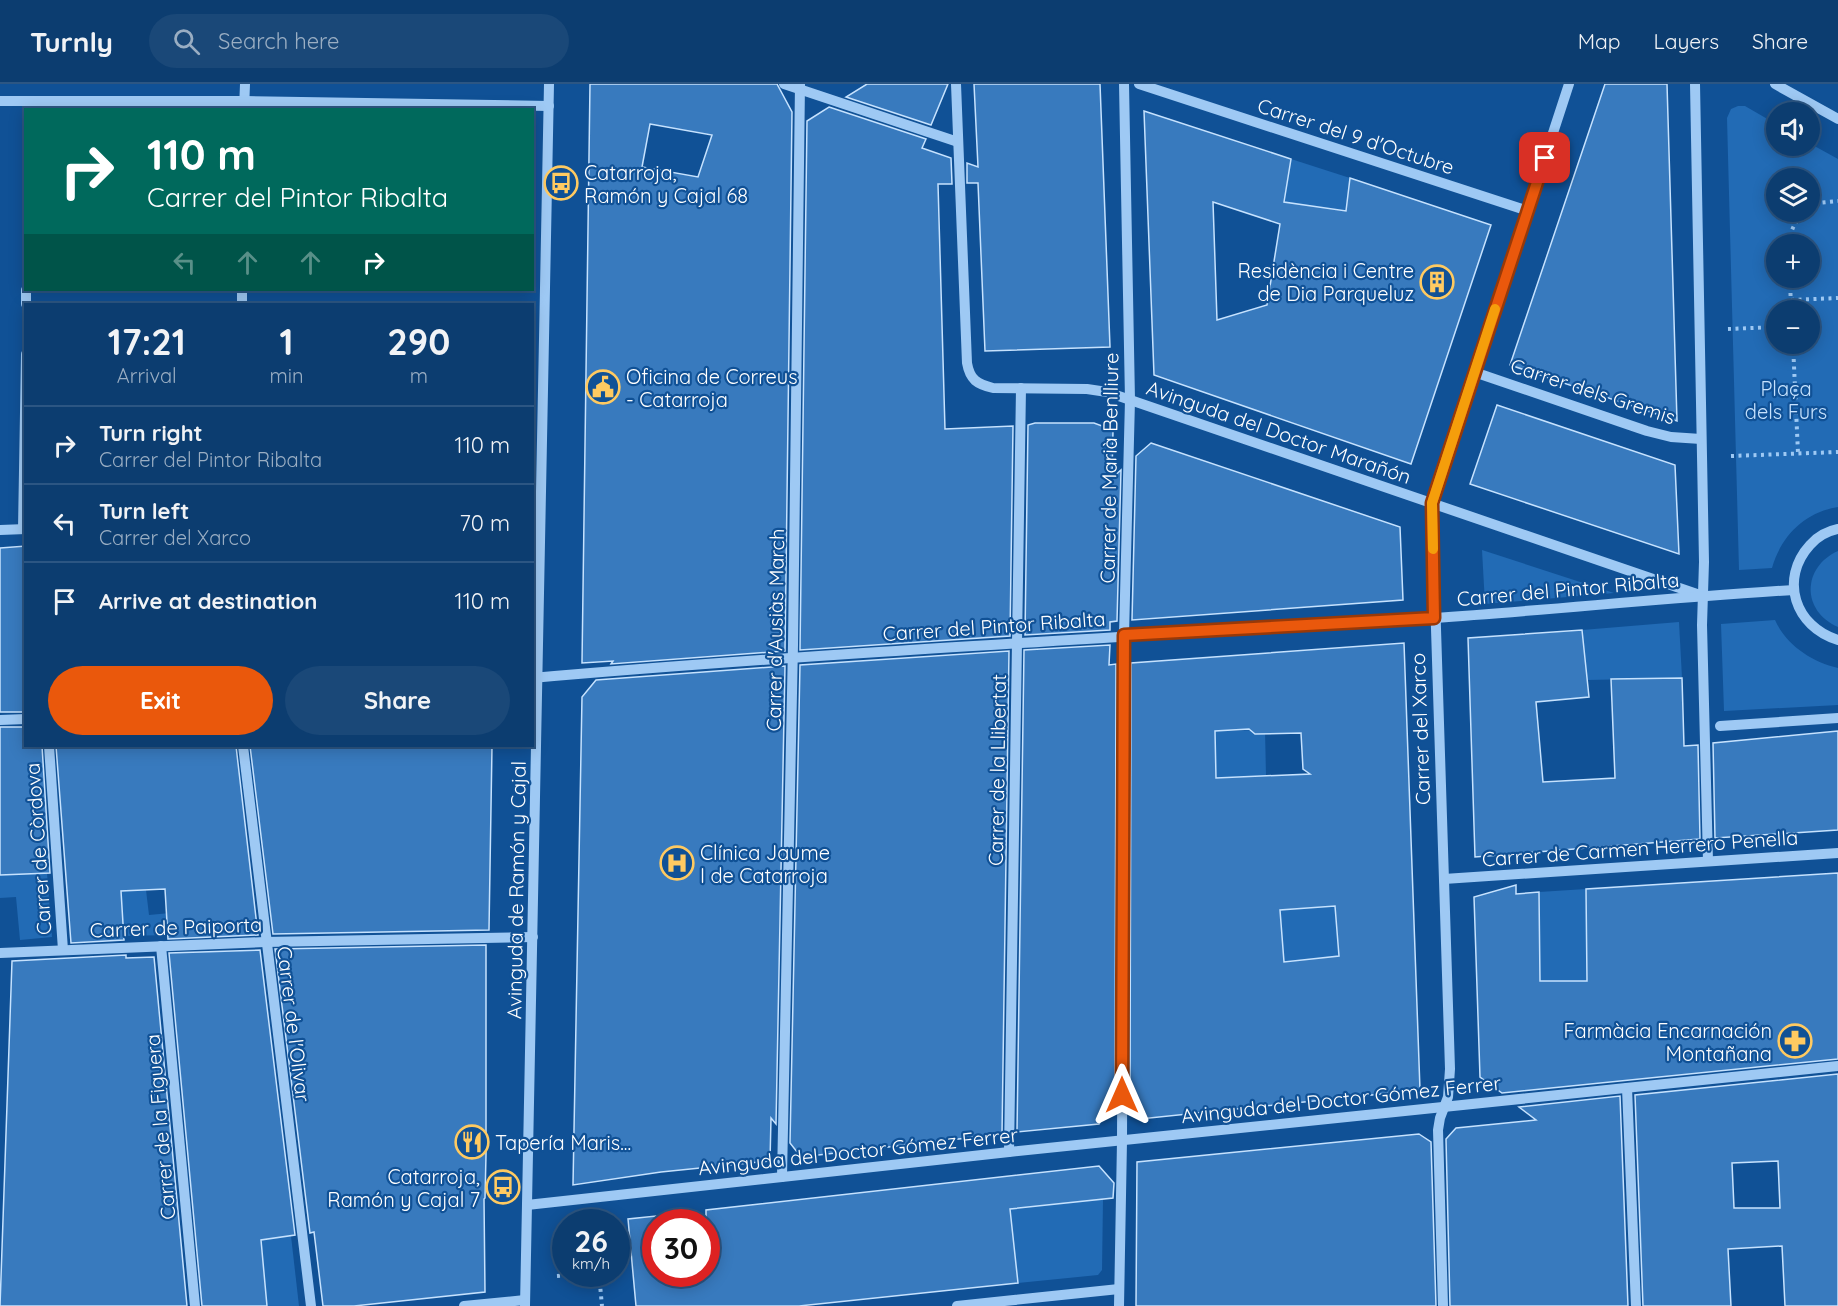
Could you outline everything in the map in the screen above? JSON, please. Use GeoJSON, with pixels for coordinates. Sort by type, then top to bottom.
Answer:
{"type":"FeatureCollection","features":[{"type":"Feature","properties":{"kind":"street"},"geometry":{"type":"LineString","coordinates":[[244,106],[245,84]]}},
{"type":"Feature","properties":{"kind":"street","name":"Avinguda de Ramón y Cajal"},"geometry":{"type":"LineString","coordinates":[[525,1303],[533,937],[535,678],[549,84]]}},
{"type":"Feature","properties":{"kind":"street"},"geometry":{"type":"LineString","coordinates":[[784,84],[800,87],[958,142],[956,84]]}},
{"type":"Feature","properties":{"kind":"street","name":"Carrer de Marià Benlliure"},"geometry":{"type":"LineString","coordinates":[[1119,1306],[1124,635],[1130,400],[1124,84]]}},
{"type":"Feature","properties":{"kind":"street","name":"Carrer del 9 d'Octubre"},"geometry":{"type":"LineString","coordinates":[[1139,84],[1528,211]]}},
{"type":"Feature","properties":{"kind":"street","name":"Carrer del Xarco"},"geometry":{"type":"LineString","coordinates":[[1443,1306],[1438,1130],[1449,1088],[1450,1069],[1432,503],[1569,84]]}},
{"type":"Feature","properties":{"kind":"street"},"geometry":{"type":"LineString","coordinates":[[1774,84],[1838,119]]}},
{"type":"Feature","properties":{"kind":"street"},"geometry":{"type":"LineString","coordinates":[[1696,86],[1702,625],[1708,861]]}},
{"type":"Feature","properties":{"kind":"street","name":"Carrer d'Ausiàs March"},"geometry":{"type":"LineString","coordinates":[[782,1177],[800,87]]}},
{"type":"Feature","properties":{"kind":"street"},"geometry":{"type":"LineString","coordinates":[[0,100],[28,105],[549,106]]}},
{"type":"Feature","properties":{"kind":"street","name":"Avinguda del Doctor Marañón"},"geometry":{"type":"LineString","coordinates":[[958,142],[967,363],[969,374],[981,385],[993,388],[1087,389],[1107,392],[1703,596]]}},
{"type":"Feature","properties":{"kind":"street","name":"Carrer dels Gremis"},"geometry":{"type":"LineString","coordinates":[[1474,372],[1647,431],[1701,439]]}},
{"type":"Feature","properties":{"kind":"street","name":"Carrer de la Llibertat"},"geometry":{"type":"LineString","coordinates":[[1009,1152],[1021,388]]}},
{"type":"Feature","properties":{"kind":"street"},"geometry":{"type":"LineString","coordinates":[[0,530],[24,529]]}},
{"type":"Feature","properties":{"kind":"street"},"geometry":{"type":"LineString","coordinates":[[1838,529],[1831,530],[1815,540],[1802,554],[1795,571],[1794,590],[1798,607],[1807,622],[1820,633],[1838,640]]}},
{"type":"Feature","properties":{"kind":"street"},"geometry":{"type":"LineString","coordinates":[[1703,596],[1794,590]]}},
{"type":"Feature","properties":{"kind":"street","name":"Carrer del Pintor Ribalta"},"geometry":{"type":"LineString","coordinates":[[535,678],[792,657],[1124,635],[1434,618],[1703,596]]}},
{"type":"Feature","properties":{"kind":"street"},"geometry":{"type":"LineString","coordinates":[[1720,726],[1838,718]]}},
{"type":"Feature","properties":{"kind":"street"},"geometry":{"type":"LineString","coordinates":[[0,720],[24,719]]}},
{"type":"Feature","properties":{"kind":"street","name":"Carrer de Còrdova"},"geometry":{"type":"LineString","coordinates":[[49,747],[63,950]]}},
{"type":"Feature","properties":{"kind":"street","name":"Carrer de l'Olivar"},"geometry":{"type":"LineString","coordinates":[[243,747],[311,1306]]}},
{"type":"Feature","properties":{"kind":"street","name":"Carrer de Carmen Herrero Penella"},"geometry":{"type":"LineString","coordinates":[[1444,879],[1838,853]]}},
{"type":"Feature","properties":{"kind":"street","name":"Carrer de Paiporta"},"geometry":{"type":"LineString","coordinates":[[0,953],[266,942],[533,937]]}},
{"type":"Feature","properties":{"kind":"street","name":"Carrer de la Figuera"},"geometry":{"type":"LineString","coordinates":[[161,946],[195,1306]]}},
{"type":"Feature","properties":{"kind":"street","name":"Avinguda del Doctor Gómez Ferrer"},"geometry":{"type":"LineString","coordinates":[[527,1205],[1009,1152],[1838,1066]]}},
{"type":"Feature","properties":{"kind":"street"},"geometry":{"type":"LineString","coordinates":[[1627,1088],[1636,1306]]}},
{"type":"Feature","properties":{"kind":"street"},"geometry":{"type":"LineString","coordinates":[[957,1306],[1119,1289]]}},
{"type":"Feature","properties":{"kind":"street"},"geometry":{"type":"LineString","coordinates":[[464,1306],[525,1303]]}},
{"type":"Feature","properties":{"kind":"path"},"geometry":{"type":"LineString","coordinates":[[1820,204],[1838,201]]}},
{"type":"Feature","properties":{"kind":"path"},"geometry":{"type":"LineString","coordinates":[[1790,288],[1791,300],[1838,298]]}},
{"type":"Feature","properties":{"kind":"path"},"geometry":{"type":"LineString","coordinates":[[1728,328],[1766,327]]}},
{"type":"Feature","properties":{"kind":"path"},"geometry":{"type":"LineString","coordinates":[[1793,354],[1798,453]]}},
{"type":"Feature","properties":{"kind":"path"},"geometry":{"type":"LineString","coordinates":[[1731,456],[1838,452]]}},
{"type":"Feature","properties":{"kind":"path"},"geometry":{"type":"LineString","coordinates":[[600,1287],[602,1306]]}},
{"type":"Feature","properties":{"kind":"green space","name":"Plaça dels Furs"},"geometry":{"type":"Polygon","coordinates":[[[1745,106],[1766,118],[1766,156],[1820,156],[1820,149],[1838,159],[1838,507],[1815,514],[1796,527],[1781,546],[1772,568],[1739,570],[1727,118],[1731,109],[1745,106]]]}},
{"type":"Feature","properties":{"kind":"green space"},"geometry":{"type":"Polygon","coordinates":[[[1291,159],[1350,178],[1346,211],[1284,202],[1291,159]]]}},
{"type":"Feature","properties":{"kind":"green space"},"geometry":{"type":"Polygon","coordinates":[[[1482,550],[1614,593],[1485,604],[1482,550]]]}},
{"type":"Feature","properties":{"kind":"green space"},"geometry":{"type":"Polygon","coordinates":[[[1838,551],[1838,627],[1817,611],[1812,600],[1811,589],[1812,578],[1818,567],[1826,558],[1838,551]]]}},
{"type":"Feature","properties":{"kind":"green space"},"geometry":{"type":"Polygon","coordinates":[[[1775,620],[1793,645],[1810,657],[1838,668],[1838,705],[1724,711],[1721,624],[1775,620]]]}},
{"type":"Feature","properties":{"kind":"green space"},"geometry":{"type":"Polygon","coordinates":[[[1679,622],[1682,678],[1587,680],[1582,630],[1679,622]]]}},
{"type":"Feature","properties":{"kind":"green space"},"geometry":{"type":"Polygon","coordinates":[[[1265,730],[1266,776],[1216,778],[1215,731],[1265,730]]]}},
{"type":"Feature","properties":{"kind":"green space"},"geometry":{"type":"Polygon","coordinates":[[[143,865],[149,915],[170,913],[167,923],[168,935],[124,936],[121,892],[68,895],[143,865]]]}},
{"type":"Feature","properties":{"kind":"green space"},"geometry":{"type":"Polygon","coordinates":[[[47,873],[52,937],[20,940],[16,897],[0,898],[0,875],[47,873]]]}},
{"type":"Feature","properties":{"kind":"green space"},"geometry":{"type":"Polygon","coordinates":[[[1586,889],[1587,981],[1540,981],[1539,892],[1586,889]]]}},
{"type":"Feature","properties":{"kind":"green space"},"geometry":{"type":"Polygon","coordinates":[[[1335,906],[1339,956],[1284,962],[1280,910],[1335,906]]]}},
{"type":"Feature","properties":{"kind":"green space"},"geometry":{"type":"Polygon","coordinates":[[[1103,1199],[1102,1270],[1098,1275],[1018,1283],[1010,1209],[1103,1199]]]}},
{"type":"Feature","properties":{"kind":"green space"},"geometry":{"type":"Polygon","coordinates":[[[291,1236],[299,1306],[267,1306],[261,1240],[291,1236]]]}},
{"type":"Feature","properties":{"kind":"building"},"geometry":{"type":"Polygon","coordinates":[[[590,84],[777,84],[792,112],[785,651],[611,664],[613,661],[582,663],[590,84]],[[650,124],[642,167],[698,177],[712,135],[650,124]]]}},
{"type":"Feature","properties":{"kind":"building"},"geometry":{"type":"Polygon","coordinates":[[[867,84],[948,84],[931,125],[846,97],[867,84]]]}},
{"type":"Feature","properties":{"kind":"building"},"geometry":{"type":"Polygon","coordinates":[[[974,84],[1100,84],[1110,347],[985,351],[978,183],[967,183],[967,163],[978,167],[974,84]]]}},
{"type":"Feature","properties":{"kind":"building"},"geometry":{"type":"Polygon","coordinates":[[[1605,84],[1667,84],[1677,421],[1510,365],[1605,84]]]}},
{"type":"Feature","properties":{"kind":"building"},"geometry":{"type":"Polygon","coordinates":[[[829,107],[926,139],[922,148],[951,158],[952,184],[938,184],[945,429],[1013,426],[1010,636],[800,650],[807,121],[829,107]]]}},
{"type":"Feature","properties":{"kind":"building"},"geometry":{"type":"Polygon","coordinates":[[[1144,111],[1291,159],[1284,202],[1346,211],[1350,178],[1491,225],[1411,464],[1154,375],[1144,111]],[[1213,202],[1217,320],[1267,305],[1280,224],[1213,202]]]}},
{"type":"Feature","properties":{"kind":"building"},"geometry":{"type":"Polygon","coordinates":[[[1497,405],[1675,465],[1679,554],[1470,484],[1497,405]]]}},
{"type":"Feature","properties":{"kind":"building"},"geometry":{"type":"Polygon","coordinates":[[[1094,423],[1113,430],[1112,478],[1121,470],[1117,621],[1110,622],[1110,630],[1025,635],[1028,425],[1094,423]]]}},
{"type":"Feature","properties":{"kind":"building"},"geometry":{"type":"Polygon","coordinates":[[[1151,443],[1400,527],[1403,600],[1132,620],[1136,456],[1151,443]]]}},
{"type":"Feature","properties":{"kind":"building"},"geometry":{"type":"Polygon","coordinates":[[[24,546],[24,712],[0,712],[0,548],[24,546]]]}},
{"type":"Feature","properties":{"kind":"building"},"geometry":{"type":"Polygon","coordinates":[[[1582,630],[1589,697],[1536,702],[1543,782],[1615,778],[1611,679],[1682,678],[1684,746],[1698,745],[1700,839],[1475,857],[1468,638],[1582,630]]]}},
{"type":"Feature","properties":{"kind":"building"},"geometry":{"type":"Polygon","coordinates":[[[1404,643],[1420,1090],[1140,1119],[1130,1110],[1131,663],[1404,643]],[[1249,729],[1215,731],[1216,778],[1310,774],[1303,769],[1301,733],[1255,734],[1249,729]],[[1335,906],[1280,910],[1284,962],[1339,956],[1335,906]]]}},
{"type":"Feature","properties":{"kind":"building"},"geometry":{"type":"Polygon","coordinates":[[[1110,645],[1109,665],[1116,664],[1115,1098],[1099,1124],[1017,1132],[1024,650],[1110,645]]]}},
{"type":"Feature","properties":{"kind":"building"},"geometry":{"type":"Polygon","coordinates":[[[1009,651],[1002,1134],[801,1157],[790,1143],[800,665],[1009,651]]]}},
{"type":"Feature","properties":{"kind":"building"},"geometry":{"type":"Polygon","coordinates":[[[785,666],[776,1124],[771,1118],[770,1161],[661,1172],[573,1185],[582,697],[596,680],[785,666]]]}},
{"type":"Feature","properties":{"kind":"building"},"geometry":{"type":"Polygon","coordinates":[[[0,727],[24,727],[24,747],[42,747],[50,873],[0,875],[0,727]]]}},
{"type":"Feature","properties":{"kind":"building"},"geometry":{"type":"Polygon","coordinates":[[[1838,731],[1838,830],[1715,838],[1713,743],[1838,731]]]}},
{"type":"Feature","properties":{"kind":"building"},"geometry":{"type":"Polygon","coordinates":[[[56,747],[236,747],[258,935],[168,939],[165,889],[121,891],[124,940],[71,943],[56,747]]]}},
{"type":"Feature","properties":{"kind":"building"},"geometry":{"type":"Polygon","coordinates":[[[250,747],[492,747],[489,930],[273,934],[250,747]]]}},
{"type":"Feature","properties":{"kind":"building"},"geometry":{"type":"Polygon","coordinates":[[[1838,873],[1838,1059],[1502,1093],[1480,1077],[1474,897],[1516,885],[1516,894],[1539,892],[1540,981],[1587,981],[1586,889],[1838,873]]]}},
{"type":"Feature","properties":{"kind":"building"},"geometry":{"type":"Polygon","coordinates":[[[486,945],[485,1292],[354,1306],[323,1306],[314,1232],[310,1233],[275,949],[486,945]]]}},
{"type":"Feature","properties":{"kind":"building"},"geometry":{"type":"Polygon","coordinates":[[[260,950],[295,1235],[261,1240],[267,1306],[202,1306],[169,953],[260,950]]]}},
{"type":"Feature","properties":{"kind":"building"},"geometry":{"type":"Polygon","coordinates":[[[126,955],[126,958],[154,957],[187,1306],[0,1306],[12,961],[126,955]]]}},
{"type":"Feature","properties":{"kind":"building"},"geometry":{"type":"Polygon","coordinates":[[[1838,1074],[1838,1306],[1785,1306],[1782,1246],[1728,1249],[1731,1306],[1643,1306],[1635,1095],[1838,1074]],[[1778,1161],[1732,1163],[1734,1208],[1780,1208],[1778,1161]]]}},
{"type":"Feature","properties":{"kind":"building"},"geometry":{"type":"Polygon","coordinates":[[[1620,1096],[1628,1306],[1450,1306],[1446,1139],[1456,1128],[1536,1120],[1519,1107],[1620,1096]]]}},
{"type":"Feature","properties":{"kind":"building"},"geometry":{"type":"Polygon","coordinates":[[[1419,1134],[1431,1142],[1436,1306],[1136,1306],[1137,1162],[1419,1134]]]}},
{"type":"Feature","properties":{"kind":"building"},"geometry":{"type":"Polygon","coordinates":[[[1099,1166],[1114,1183],[1113,1198],[1010,1209],[1018,1283],[799,1306],[636,1306],[630,1219],[642,1218],[642,1287],[720,1287],[720,1209],[715,1209],[1099,1166]]]}},
{"type":"Feature","properties":{"kind":"slow traffic"},"geometry":{"type":"LineString","coordinates":[[1433,549],[1432,503],[1495,309]]}},
{"type":"Feature","properties":{"kind":"place","name":"Catarroja, Ramón y Cajal 68"},"geometry":{"type":"Point","coordinates":[561,183]}},
{"type":"Feature","properties":{"kind":"place","name":"Residència i Centre de Dia Parqueluz"},"geometry":{"type":"Point","coordinates":[1437,282]}},
{"type":"Feature","properties":{"kind":"place","name":"Oficina de Correus - Catarroja"},"geometry":{"type":"Point","coordinates":[603,387]}},
{"type":"Feature","properties":{"kind":"place","name":"Clínica Jaume I de Catarroja"},"geometry":{"type":"Point","coordinates":[677,863]}},
{"type":"Feature","properties":{"kind":"place","name":"Farmàcia Encarnación Montañana"},"geometry":{"type":"Point","coordinates":[1795,1041]}},
{"type":"Feature","properties":{"kind":"place","name":"Tapería Maris..."},"geometry":{"type":"Point","coordinates":[472,1142]}},
{"type":"Feature","properties":{"kind":"place","name":"Catarroja, Ramón y Cajal 7"},"geometry":{"type":"Point","coordinates":[503,1187]}},
{"type":"Feature","properties":{"kind":"route"},"geometry":{"type":"LineString","coordinates":[[1122,1095],[1124,635],[1434,618],[1432,503],[1545,158]]}}]}
